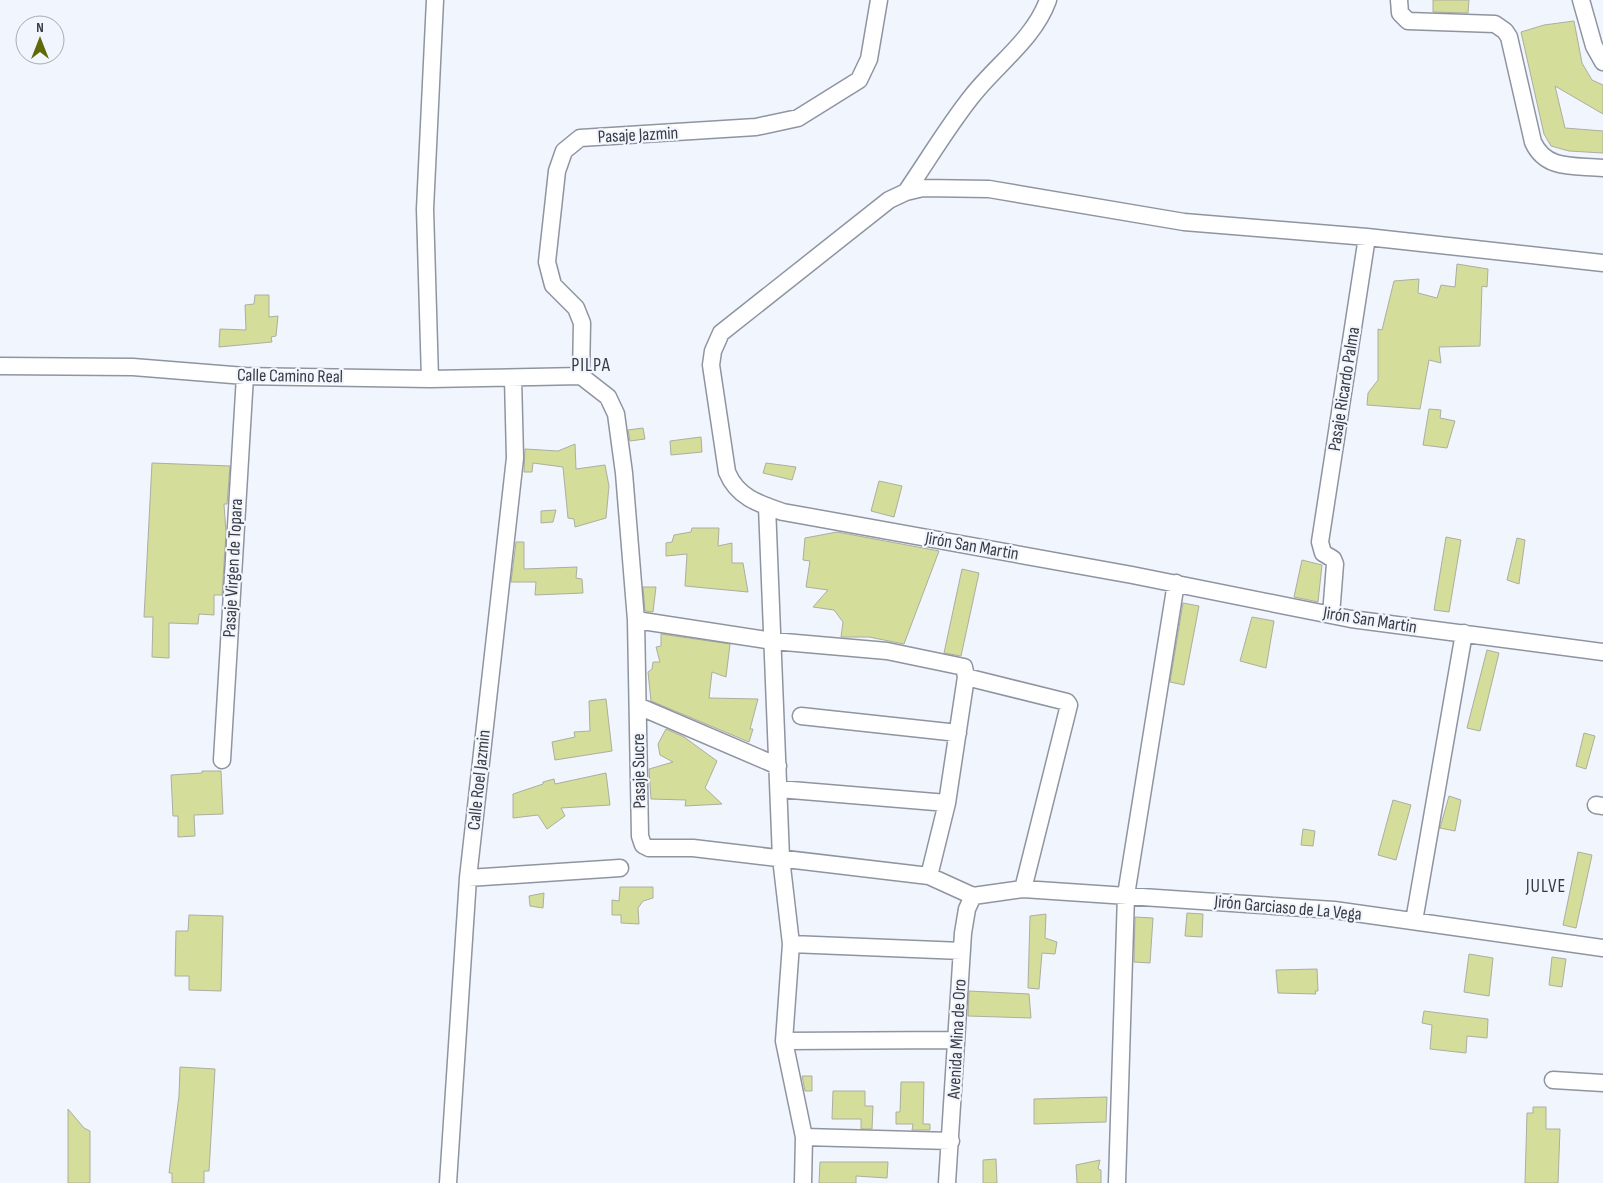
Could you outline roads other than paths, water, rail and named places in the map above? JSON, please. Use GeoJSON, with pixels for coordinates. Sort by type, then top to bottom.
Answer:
{"type":"FeatureCollection","features":[{"type":"Feature","properties":{"kind":"street"},"geometry":{"type":"LineString","coordinates":[[430,379],[425,209],[435,0]]}},
{"type":"Feature","properties":{"kind":"street","name":"Pasaje Jazmin"},"geometry":{"type":"LineString","coordinates":[[581,376],[582,323],[576,308],[553,285],[547,262],[557,171],[564,151],[580,138],[756,127],[798,118],[859,80],[869,59],[879,0]]}},
{"type":"Feature","properties":{"kind":"street"},"geometry":{"type":"LineString","coordinates":[[906,192],[972,96],[1029,34],[1042,15],[1048,0]]}},
{"type":"Feature","properties":{"kind":"street"},"geometry":{"type":"LineString","coordinates":[[1399,0],[1400,13],[1408,21],[1495,24],[1502,28],[1509,36],[1533,142],[1537,151],[1550,163],[1603,168]]}},
{"type":"Feature","properties":{"kind":"street"},"geometry":{"type":"LineString","coordinates":[[1581,0],[1594,46],[1603,62]]}},
{"type":"Feature","properties":{"kind":"street"},"geometry":{"type":"LineString","coordinates":[[906,192],[923,188],[989,189],[1184,222],[1367,237],[1603,264]]}},
{"type":"Feature","properties":{"kind":"street","name":"Jirón San Martin"},"geometry":{"type":"LineString","coordinates":[[906,192],[889,200],[721,333],[713,351],[711,365],[727,472],[732,485],[747,498],[783,512],[1176,583],[1331,615],[1603,652]]}},
{"type":"Feature","properties":{"kind":"street","name":"Pasaje Ricardo Palma"},"geometry":{"type":"LineString","coordinates":[[1331,615],[1335,564],[1333,559],[1323,553],[1320,542],[1367,237]]}},
{"type":"Feature","properties":{"kind":"street","name":"Calle Camino Real"},"geometry":{"type":"LineString","coordinates":[[0,366],[133,367],[245,376],[430,379],[581,376]]}},
{"type":"Feature","properties":{"kind":"street","name":"Pasaje Virgen de Topara"},"geometry":{"type":"LineString","coordinates":[[222,760],[245,376]]}},
{"type":"Feature","properties":{"kind":"street","name":"Pasaje Sucre"},"geometry":{"type":"LineString","coordinates":[[581,376],[608,397],[616,414],[624,473],[636,620],[640,836],[644,845],[649,848],[693,848],[929,876],[973,896]]}},
{"type":"Feature","properties":{"kind":"street","name":"Calle Roel Jazmin"},"geometry":{"type":"LineString","coordinates":[[448,1183],[468,878],[515,458],[513,378]]}},
{"type":"Feature","properties":{"kind":"street"},"geometry":{"type":"LineString","coordinates":[[767,506],[781,858],[791,944],[784,1041],[804,1137],[804,1183]]}},
{"type":"Feature","properties":{"kind":"street"},"geometry":{"type":"LineString","coordinates":[[1117,1183],[1126,895],[1176,583]]}},
{"type":"Feature","properties":{"kind":"street"},"geometry":{"type":"LineString","coordinates":[[636,620],[773,641],[887,651],[964,667],[966,677],[947,804],[929,876]]}},
{"type":"Feature","properties":{"kind":"street"},"geometry":{"type":"LineString","coordinates":[[1414,921],[1464,634]]}},
{"type":"Feature","properties":{"kind":"street"},"geometry":{"type":"LineString","coordinates":[[966,677],[1070,705],[1023,888]]}},
{"type":"Feature","properties":{"kind":"street"},"geometry":{"type":"LineString","coordinates":[[638,706],[778,766]]}},
{"type":"Feature","properties":{"kind":"street"},"geometry":{"type":"LineString","coordinates":[[801,716],[958,733]]}},
{"type":"Feature","properties":{"kind":"street"},"geometry":{"type":"LineString","coordinates":[[779,789],[947,804]]}},
{"type":"Feature","properties":{"kind":"street"},"geometry":{"type":"LineString","coordinates":[[468,878],[620,868]]}},
{"type":"Feature","properties":{"kind":"street","name":"Jirón Garciaso de La Vega"},"geometry":{"type":"LineString","coordinates":[[973,896],[1023,888],[1334,910],[1603,948]]}},
{"type":"Feature","properties":{"kind":"street","name":"Avenida Mina de Oro"},"geometry":{"type":"LineString","coordinates":[[947,1183],[962,951],[967,909],[973,896]]}},
{"type":"Feature","properties":{"kind":"street"},"geometry":{"type":"LineString","coordinates":[[791,944],[962,951]]}},
{"type":"Feature","properties":{"kind":"street"},"geometry":{"type":"LineString","coordinates":[[784,1041],[955,1040]]}},
{"type":"Feature","properties":{"kind":"street"},"geometry":{"type":"LineString","coordinates":[[1553,1080],[1603,1083]]}},
{"type":"Feature","properties":{"kind":"street"},"geometry":{"type":"LineString","coordinates":[[804,1137],[951,1141]]}},
{"type":"Feature","properties":{"kind":"district","name":"PILPA"},"geometry":{"type":"Point","coordinates":[591,365]}},
{"type":"Feature","properties":{"kind":"district","name":"JULVE"},"geometry":{"type":"Point","coordinates":[1546,886]}}]}
